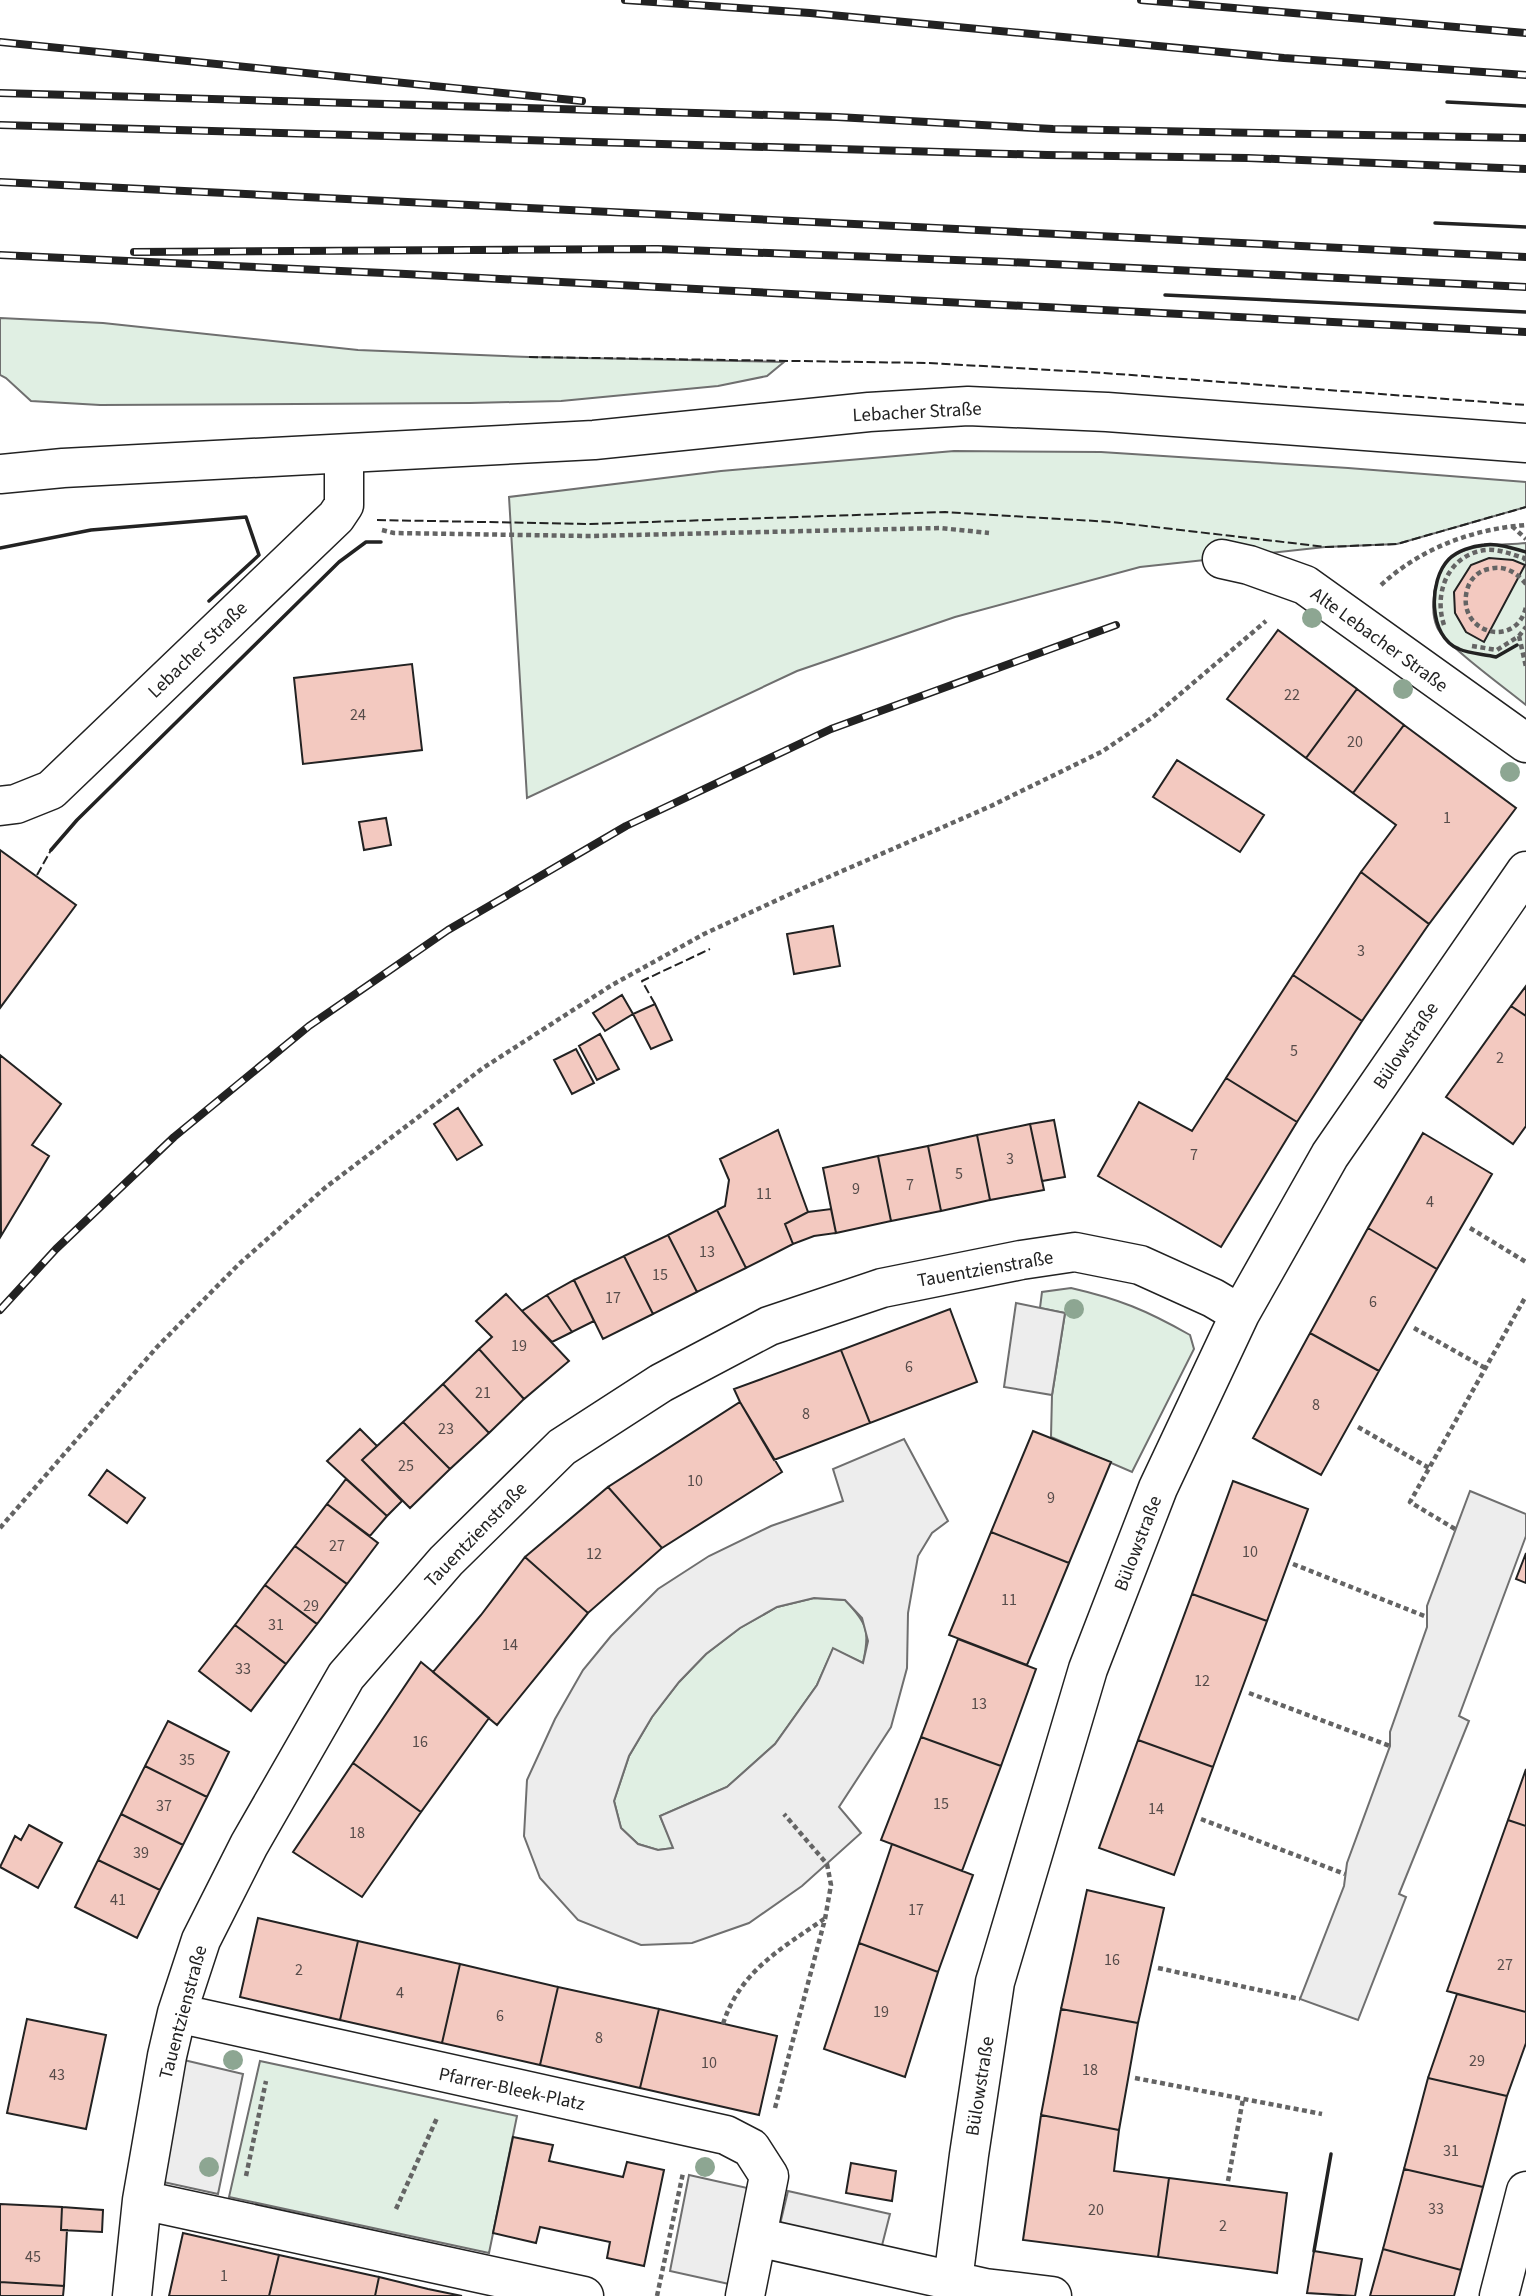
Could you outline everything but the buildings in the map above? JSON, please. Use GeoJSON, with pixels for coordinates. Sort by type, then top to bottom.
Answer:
{"type":"FeatureCollection","features":[{"type":"Feature","properties":{"kind":"street","name":"Lebacher Straße"},"geometry":{"type":"LineString","coordinates":[[0,474],[63,468],[594,440],[869,412],[968,406],[1160,415],[1508,442],[1526,454]]}},
{"type":"Feature","properties":{"kind":"street","name":"Lebacher Straße"},"geometry":{"type":"LineString","coordinates":[[0,806],[16,804],[51,790],[335,517],[344,505],[344,454]]}},
{"type":"Feature","properties":{"kind":"street","name":"Alte Lebacher Straße"},"geometry":{"type":"LineString","coordinates":[[1222,559],[1249,565],[1305,585],[1526,743]]}},
{"type":"Feature","properties":{"kind":"street","name":"Bülowstraße"},"geometry":{"type":"LineString","coordinates":[[952,2288],[995,1982],[1088,1669],[1158,1488],[1240,1314],[1330,1155],[1526,871]]}},
{"type":"Feature","properties":{"kind":"street","name":"Tauentzienstraße"},"geometry":{"type":"LineString","coordinates":[[132,2296],[142,2200],[177,2013],[201,1940],[249,1845],[346,1676],[446,1561],[562,1447],[661,1383],[769,1326],[882,1288],[1021,1260],[1074,1252],[1140,1265],[1213,1298],[1240,1314]]}},
{"type":"Feature","properties":{"kind":"street","name":"Pfarrer-Bleek-Platz"},"geometry":{"type":"LineString","coordinates":[[177,2013],[692,2127],[726,2135],[751,2148]]}},
{"type":"Feature","properties":{"kind":"street"},"geometry":{"type":"LineString","coordinates":[[745,2296],[769,2176],[751,2148]]}},
{"type":"Feature","properties":{"kind":"street"},"geometry":{"type":"LineString","coordinates":[[1499,2296],[1526,2191]]}},
{"type":"Feature","properties":{"kind":"street"},"geometry":{"type":"LineString","coordinates":[[142,2200],[584,2296]]}},
{"type":"Feature","properties":{"kind":"street"},"geometry":{"type":"LineString","coordinates":[[757,2237],[952,2288],[985,2288],[1052,2296]]}},
{"type":"Feature","properties":{"kind":"path"},"geometry":{"type":"LineString","coordinates":[[1348,614],[1385,581],[1432,548],[1473,533],[1526,524]]}},
{"type":"Feature","properties":{"kind":"path"},"geometry":{"type":"LineString","coordinates":[[1511,526],[1526,540]]}},
{"type":"Feature","properties":{"kind":"path"},"geometry":{"type":"LineString","coordinates":[[394,533],[589,536],[940,528],[989,533]]}},
{"type":"Feature","properties":{"kind":"path"},"geometry":{"type":"LineString","coordinates":[[1450,630],[1443,623],[1440,602],[1442,587],[1453,564],[1484,550],[1501,551],[1526,561]]}},
{"type":"Feature","properties":{"kind":"path"},"geometry":{"type":"LineString","coordinates":[[1526,584],[1514,571],[1497,567],[1481,571],[1468,583],[1464,600],[1468,616],[1480,628],[1497,633],[1512,629],[1525,615],[1526,607]]}},
{"type":"Feature","properties":{"kind":"path"},"geometry":{"type":"LineString","coordinates":[[0,1528],[157,1346],[239,1265],[326,1187],[483,1068],[612,985],[704,934],[991,806],[1102,751],[1153,716],[1241,644],[1305,585]]}},
{"type":"Feature","properties":{"kind":"path"},"geometry":{"type":"LineString","coordinates":[[1464,644],[1497,650],[1519,636],[1526,627]]}},
{"type":"Feature","properties":{"kind":"path"},"geometry":{"type":"LineString","coordinates":[[1519,636],[1526,667]]}},
{"type":"Feature","properties":{"kind":"path"},"geometry":{"type":"LineString","coordinates":[[1470,1228],[1526,1262]]}},
{"type":"Feature","properties":{"kind":"path"},"geometry":{"type":"LineString","coordinates":[[1455,1529],[1410,1502],[1526,1296]]}},
{"type":"Feature","properties":{"kind":"path"},"geometry":{"type":"LineString","coordinates":[[1414,1328],[1485,1368]]}},
{"type":"Feature","properties":{"kind":"path"},"geometry":{"type":"LineString","coordinates":[[1358,1427],[1429,1468]]}},
{"type":"Feature","properties":{"kind":"path"},"geometry":{"type":"LineString","coordinates":[[1293,1564],[1427,1617]]}},
{"type":"Feature","properties":{"kind":"path"},"geometry":{"type":"LineString","coordinates":[[1248,1693],[1390,1746]]}},
{"type":"Feature","properties":{"kind":"path"},"geometry":{"type":"LineString","coordinates":[[751,2148],[775,2109],[825,1919],[831,1885],[827,1864],[784,1814]]}},
{"type":"Feature","properties":{"kind":"path"},"geometry":{"type":"LineString","coordinates":[[1201,1819],[1345,1874]]}},
{"type":"Feature","properties":{"kind":"path"},"geometry":{"type":"LineString","coordinates":[[723,2024],[747,1977],[770,1957],[825,1919]]}},
{"type":"Feature","properties":{"kind":"path"},"geometry":{"type":"LineString","coordinates":[[1158,1968],[1300,2000]]}},
{"type":"Feature","properties":{"kind":"path"},"geometry":{"type":"LineString","coordinates":[[245,2180],[267,2074]]}},
{"type":"Feature","properties":{"kind":"path"},"geometry":{"type":"LineString","coordinates":[[376,2251],[456,2076]]}},
{"type":"Feature","properties":{"kind":"path"},"geometry":{"type":"LineString","coordinates":[[1135,2078],[1322,2114]]}},
{"type":"Feature","properties":{"kind":"path"},"geometry":{"type":"LineString","coordinates":[[1228,2181],[1243,2099]]}},
{"type":"Feature","properties":{"kind":"path"},"geometry":{"type":"LineString","coordinates":[[657,2296],[692,2127]]}},
{"type":"Feature","properties":{"kind":"green space"},"geometry":{"type":"Polygon","coordinates":[[[0,318],[103,323],[358,350],[529,357],[784,362],[767,376],[718,386],[561,401],[100,405],[31,401],[0,375],[0,318]]]}},
{"type":"Feature","properties":{"kind":"green space"},"geometry":{"type":"Polygon","coordinates":[[[954,451],[1101,452],[1526,482],[1526,507],[1397,544],[1325,547],[1140,567],[955,617],[797,671],[527,798],[509,497],[721,471],[954,451]]]}},
{"type":"Feature","properties":{"kind":"green space"},"geometry":{"type":"Polygon","coordinates":[[[1526,543],[1526,705],[1442,635],[1435,623],[1433,608],[1440,573],[1448,561],[1458,554],[1483,546],[1526,543]]]}},
{"type":"Feature","properties":{"kind":"green space"},"geometry":{"type":"Polygon","coordinates":[[[1071,1288],[1132,1306],[1190,1335],[1194,1349],[1132,1472],[1051,1437],[1052,1395],[1065,1313],[1040,1308],[1042,1292],[1071,1288]]]}},
{"type":"Feature","properties":{"kind":"green space"},"geometry":{"type":"Polygon","coordinates":[[[814,1598],[845,1600],[858,1615],[866,1635],[863,1663],[833,1649],[817,1685],[775,1744],[727,1787],[660,1816],[674,1848],[658,1850],[638,1844],[621,1828],[614,1801],[629,1756],[652,1717],[679,1682],[706,1654],[740,1628],[777,1607],[814,1598]]]}},
{"type":"Feature","properties":{"kind":"green space"},"geometry":{"type":"Polygon","coordinates":[[[260,2061],[517,2116],[489,2253],[229,2197],[260,2061]]]}},
{"type":"Feature","properties":{"kind":"shaded area"},"geometry":{"type":"Polygon","coordinates":[[[1016,1303],[1065,1313],[1052,1395],[1004,1387],[1016,1303]]]}},
{"type":"Feature","properties":{"kind":"shaded area"},"geometry":{"type":"Polygon","coordinates":[[[904,1439],[948,1521],[932,1533],[918,1556],[908,1613],[907,1668],[891,1727],[839,1807],[861,1833],[802,1886],[749,1923],[692,1943],[641,1945],[578,1920],[540,1878],[524,1836],[527,1780],[555,1719],[583,1670],[611,1636],[658,1589],[709,1556],[771,1526],[843,1501],[833,1469],[904,1439]],[[814,1598],[777,1607],[740,1628],[706,1654],[679,1682],[652,1717],[629,1756],[614,1801],[621,1828],[638,1844],[658,1850],[673,1848],[660,1816],[727,1787],[775,1744],[817,1685],[833,1648],[863,1663],[868,1641],[862,1618],[845,1600],[814,1598]]]}},
{"type":"Feature","properties":{"kind":"shaded area"},"geometry":{"type":"Polygon","coordinates":[[[1470,1491],[1526,1514],[1526,1536],[1459,1716],[1469,1721],[1399,1894],[1406,1897],[1358,2020],[1300,1999],[1344,1886],[1347,1863],[1390,1746],[1390,1732],[1427,1627],[1427,1606],[1470,1491]]]}},
{"type":"Feature","properties":{"kind":"shaded area"},"geometry":{"type":"Polygon","coordinates":[[[167,2056],[243,2074],[218,2194],[145,2178],[167,2056]]]}},
{"type":"Feature","properties":{"kind":"shaded area"},"geometry":{"type":"Polygon","coordinates":[[[689,2175],[765,2192],[747,2288],[670,2271],[689,2175]]]}},
{"type":"Feature","properties":{"kind":"shaded area"},"geometry":{"type":"Polygon","coordinates":[[[788,2191],[890,2214],[877,2265],[776,2241],[788,2191]]]}},
{"type":"Feature","properties":{"kind":"railway"},"geometry":{"type":"LineString","coordinates":[[625,0],[810,13],[1284,58],[1526,75]]}},
{"type":"Feature","properties":{"kind":"railway"},"geometry":{"type":"LineString","coordinates":[[1141,0],[1526,33]]}},
{"type":"Feature","properties":{"kind":"railway"},"geometry":{"type":"LineString","coordinates":[[0,42],[582,101]]}},
{"type":"Feature","properties":{"kind":"railway"},"geometry":{"type":"LineString","coordinates":[[0,93],[837,117],[1053,129],[1526,138]]}},
{"type":"Feature","properties":{"kind":"railway"},"geometry":{"type":"LineString","coordinates":[[0,125],[1047,155],[1248,158],[1526,169]]}},
{"type":"Feature","properties":{"kind":"railway"},"geometry":{"type":"LineString","coordinates":[[0,182],[1526,257]]}},
{"type":"Feature","properties":{"kind":"railway"},"geometry":{"type":"LineString","coordinates":[[134,252],[658,249],[1009,262],[1526,287]]}},
{"type":"Feature","properties":{"kind":"railway"},"geometry":{"type":"LineString","coordinates":[[0,255],[1526,332]]}},
{"type":"Feature","properties":{"kind":"railway"},"geometry":{"type":"LineString","coordinates":[[0,1310],[56,1249],[174,1137],[309,1026],[448,930],[626,826],[831,729],[1116,625]]}},
{"type":"Feature","properties":{"kind":"fence"},"geometry":{"type":"LineString","coordinates":[[529,357],[929,363],[1104,373],[1526,405]]}},
{"type":"Feature","properties":{"kind":"fence"},"geometry":{"type":"LineString","coordinates":[[377,520],[590,524],[945,512],[1112,522],[1326,547],[1397,544],[1526,507]]}},
{"type":"Feature","properties":{"kind":"fence"},"geometry":{"type":"LineString","coordinates":[[37,875],[51,850]]}},
{"type":"Feature","properties":{"kind":"fence"},"geometry":{"type":"LineString","coordinates":[[655,1004],[642,981],[710,949]]}},
{"type":"Feature","properties":{"kind":"wall"},"geometry":{"type":"LineString","coordinates":[[1447,102],[1526,106]]}},
{"type":"Feature","properties":{"kind":"wall"},"geometry":{"type":"LineString","coordinates":[[1435,223],[1526,227]]}},
{"type":"Feature","properties":{"kind":"wall"},"geometry":{"type":"LineString","coordinates":[[1165,295],[1526,312]]}},
{"type":"Feature","properties":{"kind":"wall"},"geometry":{"type":"LineString","coordinates":[[0,548],[91,530],[246,517],[259,555],[209,601]]}},
{"type":"Feature","properties":{"kind":"wall"},"geometry":{"type":"LineString","coordinates":[[51,850],[77,820],[339,562],[366,542],[381,542]]}},
{"type":"Feature","properties":{"kind":"wall"},"geometry":{"type":"LineString","coordinates":[[1517,645],[1496,657],[1468,652],[1449,643],[1441,633],[1437,621],[1435,594],[1442,568],[1460,551],[1489,545],[1526,552]]}},
{"type":"Feature","properties":{"kind":"wall"},"geometry":{"type":"LineString","coordinates":[[1314,2251],[1331,2154]]}}]}
